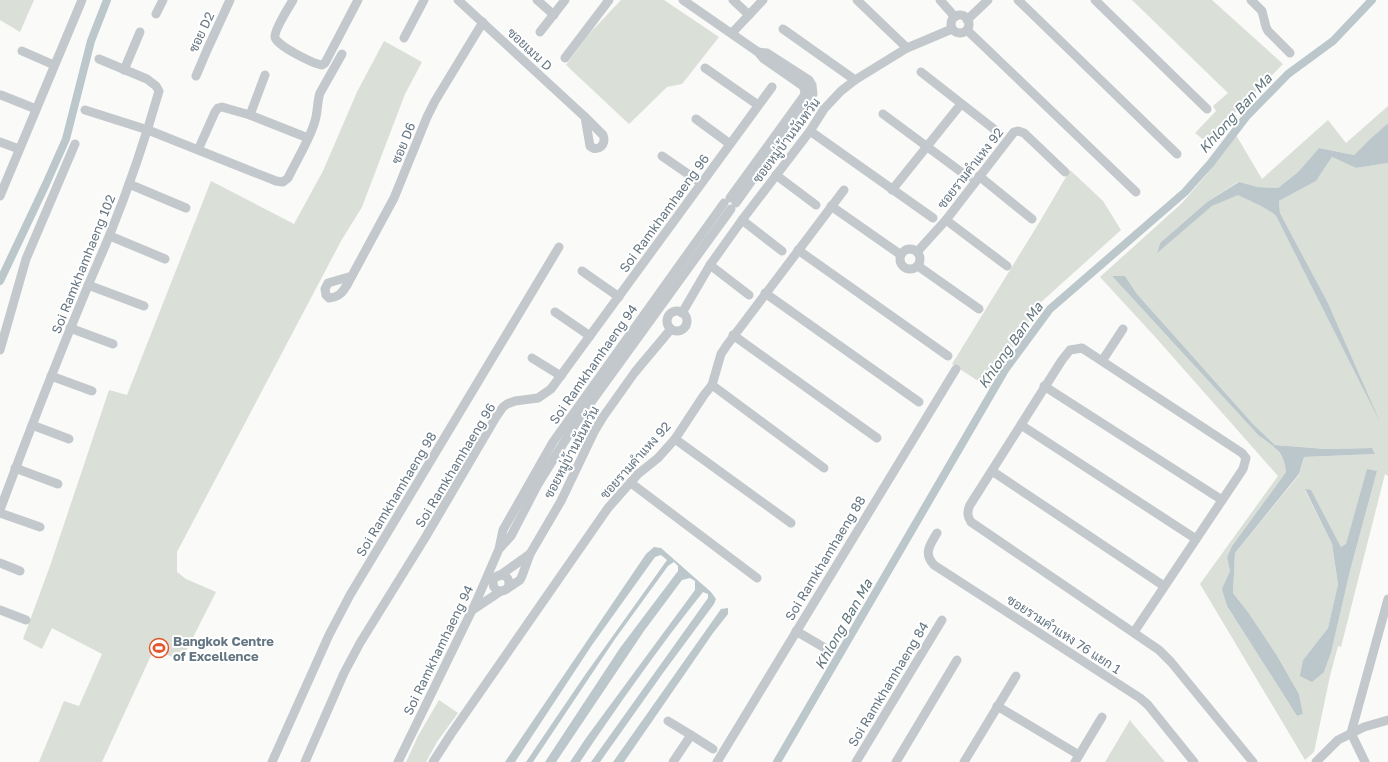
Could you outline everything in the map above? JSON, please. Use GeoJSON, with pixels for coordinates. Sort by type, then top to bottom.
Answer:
{"type":"FeatureCollection","features":[{"type":"Feature","properties":{"kind":"street"},"geometry":{"type":"LineString","coordinates":[[0,194],[82,0]]}},
{"type":"Feature","properties":{"kind":"street"},"geometry":{"type":"LineString","coordinates":[[156,14],[163,0]]}},
{"type":"Feature","properties":{"kind":"street","name":"ซอย D2"},"geometry":{"type":"LineString","coordinates":[[196,76],[230,0]]}},
{"type":"Feature","properties":{"kind":"street"},"geometry":{"type":"LineString","coordinates":[[293,0],[274,36],[280,44],[317,64],[322,65],[325,63],[358,0]]}},
{"type":"Feature","properties":{"kind":"street"},"geometry":{"type":"LineString","coordinates":[[404,38],[424,0]]}},
{"type":"Feature","properties":{"kind":"street","name":"ซอยเมน D"},"geometry":{"type":"LineString","coordinates":[[458,0],[585,117]]}},
{"type":"Feature","properties":{"kind":"street"},"geometry":{"type":"LineString","coordinates":[[537,0],[554,15]]}},
{"type":"Feature","properties":{"kind":"street"},"geometry":{"type":"LineString","coordinates":[[540,32],[565,0]]}},
{"type":"Feature","properties":{"kind":"street"},"geometry":{"type":"LineString","coordinates":[[565,58],[609,0]]}},
{"type":"Feature","properties":{"kind":"street","name":"Soi Ramkhamhaeng 94"},"geometry":{"type":"LineString","coordinates":[[398,762],[479,596],[499,549],[503,530],[553,442],[730,203],[813,94],[812,85],[808,80],[767,53],[758,52],[683,0]]}},
{"type":"Feature","properties":{"kind":"street"},"geometry":{"type":"LineString","coordinates":[[733,0],[748,15]]}},
{"type":"Feature","properties":{"kind":"street"},"geometry":{"type":"LineString","coordinates":[[732,33],[763,0]]}},
{"type":"Feature","properties":{"kind":"street"},"geometry":{"type":"LineString","coordinates":[[856,0],[907,48]]}},
{"type":"Feature","properties":{"kind":"street"},"geometry":{"type":"LineString","coordinates":[[940,0],[955,17]]}},
{"type":"Feature","properties":{"kind":"street"},"geometry":{"type":"LineString","coordinates":[[967,20],[988,0]]}},
{"type":"Feature","properties":{"kind":"street"},"geometry":{"type":"LineString","coordinates":[[1018,0],[1177,154]]}},
{"type":"Feature","properties":{"kind":"street"},"geometry":{"type":"LineString","coordinates":[[1095,0],[1207,109]]}},
{"type":"Feature","properties":{"kind":"street"},"geometry":{"type":"LineString","coordinates":[[1251,0],[1262,11],[1268,31],[1290,53]]}},
{"type":"Feature","properties":{"kind":"street"},"geometry":{"type":"LineString","coordinates":[[955,17],[960,16],[967,20]]}},
{"type":"Feature","properties":{"kind":"street"},"geometry":{"type":"LineString","coordinates":[[952,29],[952,21],[955,17]]}},
{"type":"Feature","properties":{"kind":"street"},"geometry":{"type":"LineString","coordinates":[[967,20],[967,30],[1136,192]]}},
{"type":"Feature","properties":{"kind":"street","name":"ซอย D6"},"geometry":{"type":"LineString","coordinates":[[352,276],[394,198],[433,106],[483,22]]}},
{"type":"Feature","properties":{"kind":"street"},"geometry":{"type":"LineString","coordinates":[[784,28],[855,80]]}},
{"type":"Feature","properties":{"kind":"street","name":"ซอยหมู่บ้านนันทวัน"},"geometry":{"type":"LineString","coordinates":[[472,610],[520,580],[530,554],[561,501],[594,432],[603,417],[635,372],[671,329],[678,330],[685,326],[686,319],[682,313],[710,265],[742,220],[810,131],[824,109],[841,91],[855,80],[907,48],[952,29],[959,33],[967,30]]}},
{"type":"Feature","properties":{"kind":"street"},"geometry":{"type":"LineString","coordinates":[[124,70],[140,32]]}},
{"type":"Feature","properties":{"kind":"street"},"geometry":{"type":"LineString","coordinates":[[22,51],[54,65]]}},
{"type":"Feature","properties":{"kind":"street"},"geometry":{"type":"LineString","coordinates":[[85,110],[148,130],[276,181],[283,182],[288,178],[308,138],[315,120],[320,92],[342,54]]}},
{"type":"Feature","properties":{"kind":"street","name":"Soi Ramkhamhaeng 102"},"geometry":{"type":"LineString","coordinates":[[0,510],[70,328],[110,236],[148,130],[159,91],[156,86],[147,79],[99,60]]}},
{"type":"Feature","properties":{"kind":"street"},"geometry":{"type":"LineString","coordinates":[[705,68],[758,106]]}},
{"type":"Feature","properties":{"kind":"street"},"geometry":{"type":"LineString","coordinates":[[921,72],[999,133]]}},
{"type":"Feature","properties":{"kind":"street"},"geometry":{"type":"LineString","coordinates":[[250,115],[265,75]]}},
{"type":"Feature","properties":{"kind":"street","name":"Soi Ramkhamhaeng 96"},"geometry":{"type":"LineString","coordinates":[[305,762],[344,673],[360,643],[425,538],[496,417],[507,404],[515,401],[538,398],[551,389],[772,87]]}},
{"type":"Feature","properties":{"kind":"street"},"geometry":{"type":"LineString","coordinates":[[2,95],[36,109]]}},
{"type":"Feature","properties":{"kind":"street"},"geometry":{"type":"LineString","coordinates":[[892,190],[961,104]]}},
{"type":"Feature","properties":{"kind":"street"},"geometry":{"type":"LineString","coordinates":[[198,150],[218,108],[222,107],[250,115],[308,138]]}},
{"type":"Feature","properties":{"kind":"street"},"geometry":{"type":"LineString","coordinates":[[883,114],[968,177]]}},
{"type":"Feature","properties":{"kind":"street"},"geometry":{"type":"LineString","coordinates":[[696,119],[730,144]]}},
{"type":"Feature","properties":{"kind":"street"},"geometry":{"type":"LineString","coordinates":[[810,131],[933,218]]}},
{"type":"Feature","properties":{"kind":"street","name":"ซอยรามคําแหง 92"},"geometry":{"type":"LineString","coordinates":[[917,252],[946,220],[1014,132],[1018,131],[1024,133],[1065,172]]}},
{"type":"Feature","properties":{"kind":"street"},"geometry":{"type":"LineString","coordinates":[[0,142],[19,149]]}},
{"type":"Feature","properties":{"kind":"street"},"geometry":{"type":"LineString","coordinates":[[0,350],[26,259],[76,144]]}},
{"type":"Feature","properties":{"kind":"street"},"geometry":{"type":"LineString","coordinates":[[662,156],[701,183]]}},
{"type":"Feature","properties":{"kind":"street"},"geometry":{"type":"LineString","coordinates":[[776,176],[816,205]]}},
{"type":"Feature","properties":{"kind":"street"},"geometry":{"type":"LineString","coordinates":[[979,176],[1032,219]]}},
{"type":"Feature","properties":{"kind":"street"},"geometry":{"type":"LineString","coordinates":[[129,184],[186,208]]}},
{"type":"Feature","properties":{"kind":"street","name":"ซอยรามคําแหง 92"},"geometry":{"type":"LineString","coordinates":[[434,762],[451,734],[608,508],[638,474],[658,458],[675,439],[712,385],[721,354],[733,335],[844,190]]}},
{"type":"Feature","properties":{"kind":"street"},"geometry":{"type":"LineString","coordinates":[[831,206],[901,255]]}},
{"type":"Feature","properties":{"kind":"street"},"geometry":{"type":"LineString","coordinates":[[742,220],[782,250]]}},
{"type":"Feature","properties":{"kind":"street"},"geometry":{"type":"LineString","coordinates":[[946,220],[1007,266]]}},
{"type":"Feature","properties":{"kind":"street"},"geometry":{"type":"LineString","coordinates":[[110,236],[165,259]]}},
{"type":"Feature","properties":{"kind":"street","name":"Soi Ramkhamhaeng 98"},"geometry":{"type":"LineString","coordinates":[[272,762],[329,635],[350,595],[559,247]]}},
{"type":"Feature","properties":{"kind":"street"},"geometry":{"type":"LineString","coordinates":[[798,250],[948,356]]}},
{"type":"Feature","properties":{"kind":"street"},"geometry":{"type":"LineString","coordinates":[[908,250],[914,250],[920,257],[918,266],[912,269],[906,269],[901,264],[901,255],[908,250]]}},
{"type":"Feature","properties":{"kind":"street"},"geometry":{"type":"LineString","coordinates":[[710,265],[749,295]]}},
{"type":"Feature","properties":{"kind":"street"},"geometry":{"type":"LineString","coordinates":[[918,266],[979,309]]}},
{"type":"Feature","properties":{"kind":"street"},"geometry":{"type":"LineString","coordinates":[[582,271],[619,297]]}},
{"type":"Feature","properties":{"kind":"street"},"geometry":{"type":"LineString","coordinates":[[88,285],[144,306]]}},
{"type":"Feature","properties":{"kind":"street"},"geometry":{"type":"LineString","coordinates":[[765,293],[919,402]]}},
{"type":"Feature","properties":{"kind":"street"},"geometry":{"type":"LineString","coordinates":[[671,329],[667,323],[668,315],[675,311],[682,313]]}},
{"type":"Feature","properties":{"kind":"street"},"geometry":{"type":"LineString","coordinates":[[555,312],[590,336]]}},
{"type":"Feature","properties":{"kind":"street"},"geometry":{"type":"LineString","coordinates":[[70,328],[113,344]]}},
{"type":"Feature","properties":{"kind":"street"},"geometry":{"type":"LineString","coordinates":[[1102,361],[1123,329]]}},
{"type":"Feature","properties":{"kind":"street"},"geometry":{"type":"LineString","coordinates":[[733,335],[877,438]]}},
{"type":"Feature","properties":{"kind":"street"},"geometry":{"type":"LineString","coordinates":[[1134,632],[1222,500],[1245,464],[1246,458],[1242,453],[1082,348],[1070,350],[1044,386],[970,505],[968,517],[971,522],[1159,650],[1171,662],[1253,762]]}},
{"type":"Feature","properties":{"kind":"street"},"geometry":{"type":"LineString","coordinates":[[532,358],[561,376]]}},
{"type":"Feature","properties":{"kind":"street","name":"Soi Ramkhamhaeng 88"},"geometry":{"type":"LineString","coordinates":[[717,762],[956,368]]}},
{"type":"Feature","properties":{"kind":"street"},"geometry":{"type":"LineString","coordinates":[[51,376],[92,391]]}},
{"type":"Feature","properties":{"kind":"street"},"geometry":{"type":"LineString","coordinates":[[712,385],[824,468]]}},
{"type":"Feature","properties":{"kind":"street"},"geometry":{"type":"LineString","coordinates":[[1044,386],[1222,500]]}},
{"type":"Feature","properties":{"kind":"street"},"geometry":{"type":"LineString","coordinates":[[32,425],[69,439]]}},
{"type":"Feature","properties":{"kind":"street"},"geometry":{"type":"LineString","coordinates":[[1021,425],[1196,539]]}},
{"type":"Feature","properties":{"kind":"street"},"geometry":{"type":"LineString","coordinates":[[675,439],[792,523]]}},
{"type":"Feature","properties":{"kind":"street"},"geometry":{"type":"LineString","coordinates":[[15,468],[58,484]]}},
{"type":"Feature","properties":{"kind":"street"},"geometry":{"type":"LineString","coordinates":[[992,471],[1164,586]]}},
{"type":"Feature","properties":{"kind":"street"},"geometry":{"type":"LineString","coordinates":[[631,483],[757,578]]}},
{"type":"Feature","properties":{"kind":"street"},"geometry":{"type":"LineString","coordinates":[[0,513],[40,527]]}},
{"type":"Feature","properties":{"kind":"street","name":"ซอยรามคำแหง 76 แยก 1"},"geometry":{"type":"LineString","coordinates":[[937,533],[928,552],[929,560],[934,565],[1140,698],[1194,762]]}},
{"type":"Feature","properties":{"kind":"street","name":"ซอยหมู่บ้านนันทวัน"},"geometry":{"type":"LineString","coordinates":[[479,596],[496,578],[530,554]]}},
{"type":"Feature","properties":{"kind":"street"},"geometry":{"type":"LineString","coordinates":[[0,563],[20,572]]}},
{"type":"Feature","properties":{"kind":"street"},"geometry":{"type":"LineString","coordinates":[[502,576],[507,579],[508,585],[503,590],[494,588],[496,578],[502,576]]}},
{"type":"Feature","properties":{"kind":"street"},"geometry":{"type":"LineString","coordinates":[[1365,762],[1351,733],[1388,599]]}},
{"type":"Feature","properties":{"kind":"street"},"geometry":{"type":"LineString","coordinates":[[0,610],[26,620]]}},
{"type":"Feature","properties":{"kind":"street","name":"Soi Ramkhamhaeng 84"},"geometry":{"type":"LineString","coordinates":[[856,762],[942,620]]}},
{"type":"Feature","properties":{"kind":"street"},"geometry":{"type":"LineString","coordinates":[[796,631],[825,648]]}},
{"type":"Feature","properties":{"kind":"street"},"geometry":{"type":"LineString","coordinates":[[896,762],[957,660]]}},
{"type":"Feature","properties":{"kind":"street"},"geometry":{"type":"LineString","coordinates":[[964,762],[1016,676]]}},
{"type":"Feature","properties":{"kind":"street"},"geometry":{"type":"LineString","coordinates":[[997,706],[1077,759],[1102,717]]}},
{"type":"Feature","properties":{"kind":"street"},"geometry":{"type":"LineString","coordinates":[[1316,762],[1338,740],[1351,733],[1388,720]]}},
{"type":"Feature","properties":{"kind":"street"},"geometry":{"type":"LineString","coordinates":[[668,721],[713,749]]}},
{"type":"Feature","properties":{"kind":"street"},"geometry":{"type":"LineString","coordinates":[[673,762],[691,735]]}},
{"type":"Feature","properties":{"kind":"shaded area"},"geometry":{"type":"Polygon","coordinates":[[[0,0],[34,0],[20,32],[0,20],[0,0]]]}},
{"type":"Feature","properties":{"kind":"shaded area"},"geometry":{"type":"Polygon","coordinates":[[[621,0],[664,0],[719,37],[682,84],[667,87],[629,124],[566,65],[589,34],[621,0]]]}},
{"type":"Feature","properties":{"kind":"shaded area"},"geometry":{"type":"Polygon","coordinates":[[[1132,0],[1212,0],[1283,64],[1206,142],[1195,133],[1216,111],[1213,106],[1228,93],[1132,0]]]}},
{"type":"Feature","properties":{"kind":"shaded area"},"geometry":{"type":"Polygon","coordinates":[[[384,41],[422,62],[405,94],[362,207],[341,241],[177,552],[177,572],[186,579],[216,592],[181,661],[154,649],[102,762],[39,762],[64,701],[79,706],[102,654],[52,628],[42,649],[23,639],[50,566],[109,390],[127,395],[211,181],[294,224],[323,171],[357,92],[384,41]]]}},
{"type":"Feature","properties":{"kind":"shaded area"},"geometry":{"type":"Polygon","coordinates":[[[1388,106],[1388,123],[1354,155],[1319,148],[1298,172],[1278,188],[1258,187],[1238,182],[1207,202],[1160,243],[1157,252],[1212,206],[1238,194],[1272,213],[1276,216],[1375,411],[1328,303],[1280,213],[1279,201],[1316,181],[1332,157],[1356,168],[1388,163],[1388,476],[1385,474],[1341,647],[1338,646],[1314,752],[1305,760],[1200,584],[1278,476],[1100,277],[1182,203],[1207,174],[1236,135],[1262,179],[1328,120],[1346,143],[1388,106]],[[1112,276],[1259,436],[1275,447],[1286,462],[1286,472],[1232,546],[1227,557],[1230,571],[1223,589],[1227,606],[1297,716],[1303,714],[1299,694],[1276,654],[1248,612],[1233,593],[1235,553],[1299,475],[1304,457],[1375,454],[1372,448],[1326,449],[1275,445],[1253,424],[1137,294],[1125,276],[1112,276]],[[1367,470],[1346,545],[1341,547],[1311,491],[1305,490],[1332,544],[1338,584],[1328,628],[1303,660],[1324,672],[1331,653],[1350,571],[1377,471],[1367,470]]]}},
{"type":"Feature","properties":{"kind":"shaded area"},"geometry":{"type":"Polygon","coordinates":[[[1388,123],[1388,163],[1356,168],[1332,157],[1316,181],[1279,201],[1280,213],[1328,303],[1380,422],[1276,216],[1263,207],[1238,195],[1212,206],[1157,253],[1160,243],[1207,202],[1239,182],[1258,187],[1278,188],[1298,172],[1319,148],[1354,155],[1388,123]]]}},
{"type":"Feature","properties":{"kind":"shaded area"},"geometry":{"type":"Polygon","coordinates":[[[1070,170],[1103,201],[1121,230],[1039,304],[989,388],[952,364],[1070,170]]]}},
{"type":"Feature","properties":{"kind":"shaded area"},"geometry":{"type":"Polygon","coordinates":[[[1112,276],[1125,276],[1137,294],[1253,424],[1275,445],[1326,449],[1372,448],[1375,454],[1304,457],[1299,474],[1235,553],[1233,593],[1248,612],[1276,654],[1299,694],[1303,714],[1297,716],[1227,606],[1222,589],[1230,571],[1227,557],[1232,546],[1286,472],[1281,455],[1269,443],[1259,436],[1112,276]]]}},
{"type":"Feature","properties":{"kind":"shaded area"},"geometry":{"type":"Polygon","coordinates":[[[1367,469],[1377,471],[1350,571],[1331,653],[1324,672],[1312,682],[1300,676],[1303,660],[1328,628],[1338,584],[1332,544],[1305,489],[1311,490],[1341,547],[1346,544],[1367,469]]]}},
{"type":"Feature","properties":{"kind":"shaded area"},"geometry":{"type":"Polygon","coordinates":[[[654,547],[661,548],[711,592],[716,599],[714,604],[600,762],[591,762],[708,598],[708,594],[703,592],[671,634],[624,697],[580,762],[570,762],[695,590],[695,581],[690,578],[682,580],[644,631],[556,762],[545,762],[620,648],[678,571],[678,566],[674,562],[668,566],[615,639],[533,762],[526,762],[585,675],[667,560],[661,555],[655,557],[592,645],[515,762],[505,762],[646,554],[654,547]]]}},
{"type":"Feature","properties":{"kind":"shaded area"},"geometry":{"type":"Polygon","coordinates":[[[728,608],[728,614],[713,633],[624,762],[613,762],[721,609],[728,608]]]}},
{"type":"Feature","properties":{"kind":"shaded area"},"geometry":{"type":"Polygon","coordinates":[[[439,700],[458,713],[437,742],[426,762],[406,762],[418,736],[439,700]]]}},
{"type":"Feature","properties":{"kind":"shaded area"},"geometry":{"type":"Polygon","coordinates":[[[1130,720],[1132,723],[1165,762],[1105,762],[1130,720]]]}},
{"type":"Feature","properties":{"kind":"waterway"},"geometry":{"type":"LineString","coordinates":[[0,281],[66,139],[91,41],[107,0]]}},
{"type":"Feature","properties":{"kind":"waterway","name":"Khlong Ban Ma"},"geometry":{"type":"LineString","coordinates":[[777,762],[1005,370],[1050,309],[1185,192],[1210,164],[1246,117],[1288,74],[1333,41],[1372,0]]}},
{"type":"Feature","properties":{"kind":"place","name":"Bangkok Centre of Excellence"},"geometry":{"type":"Point","coordinates":[159,648]}}]}
